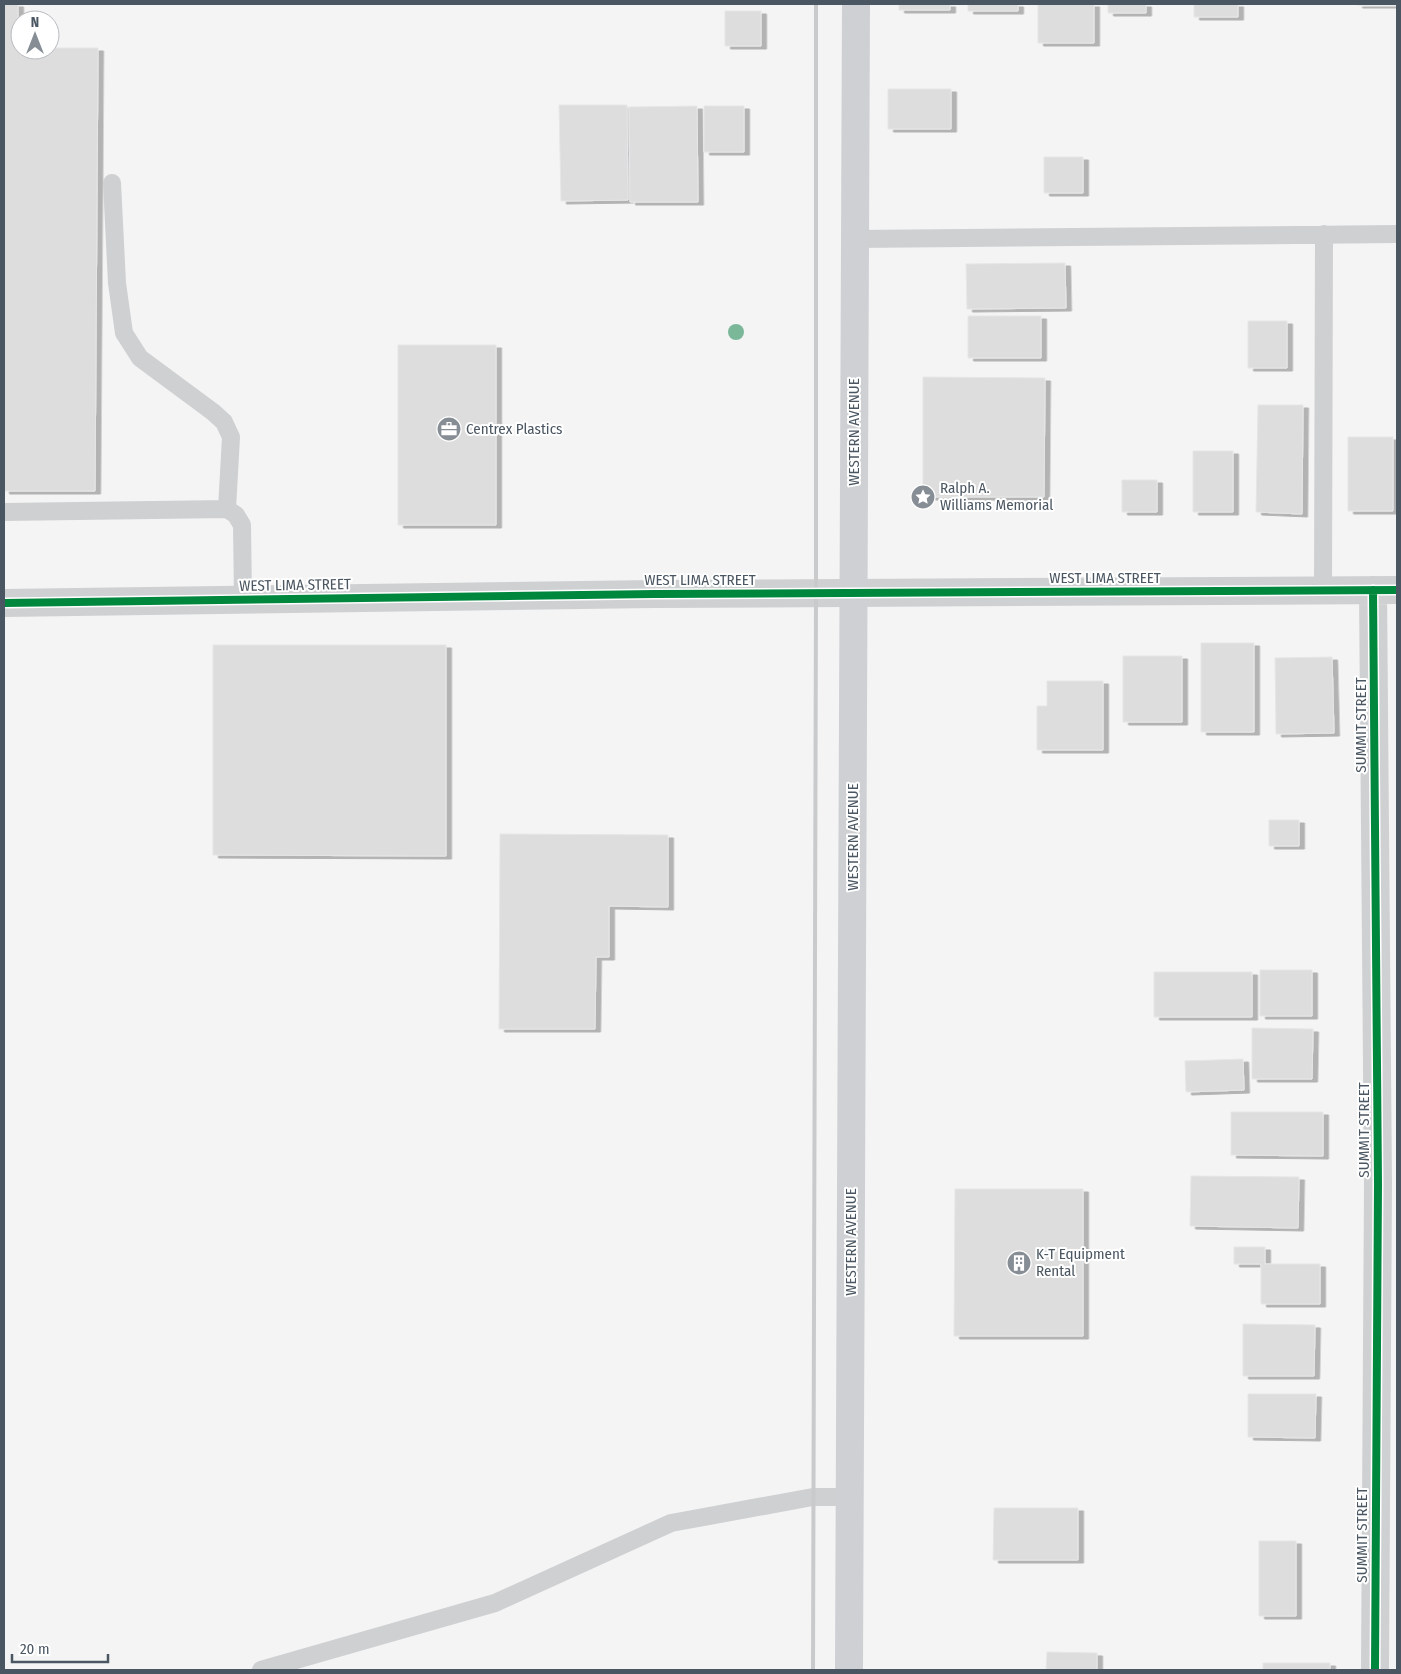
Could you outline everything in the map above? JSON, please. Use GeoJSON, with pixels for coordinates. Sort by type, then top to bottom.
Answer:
{"type":"FeatureCollection","features":[{"type":"Feature","properties":{"kind":"main road","name":"WESTERN AVENUE"},"geometry":{"type":"LineString","coordinates":[[849,1670],[856,4]]}},
{"type":"Feature","properties":{"kind":"street","name":"WEST LIMA STREET"},"geometry":{"type":"LineString","coordinates":[[4,603],[655,594],[1385,590]]}},
{"type":"Feature","properties":{"kind":"street","name":"SUMMIT STREET"},"geometry":{"type":"LineString","coordinates":[[1383,1653],[1378,1174],[1385,590]]}},
{"type":"Feature","properties":{"kind":"lane"},"geometry":{"type":"LineString","coordinates":[[112,183],[117,283],[124,333],[140,358],[224,422],[231,437],[227,509]]}},
{"type":"Feature","properties":{"kind":"lane"},"geometry":{"type":"LineString","coordinates":[[1323,590],[1324,234]]}},
{"type":"Feature","properties":{"kind":"lane"},"geometry":{"type":"LineString","coordinates":[[855,239],[1397,234]]}},
{"type":"Feature","properties":{"kind":"lane"},"geometry":{"type":"LineString","coordinates":[[4,512],[227,509],[236,515],[242,525],[243,600]]}},
{"type":"Feature","properties":{"kind":"lane"},"geometry":{"type":"LineString","coordinates":[[261,1670],[496,1603],[671,1523],[814,1497],[850,1497]]}},
{"type":"Feature","properties":{"kind":"building"},"geometry":{"type":"Polygon","coordinates":[[[4,4],[18,4],[18,10],[10,10],[10,60],[60,60],[60,48],[98,48],[95,491],[4,491],[4,4]]]}},
{"type":"Feature","properties":{"kind":"building"},"geometry":{"type":"Polygon","coordinates":[[[899,4],[950,4],[950,10],[899,10],[899,4]]]}},
{"type":"Feature","properties":{"kind":"building"},"geometry":{"type":"Polygon","coordinates":[[[968,4],[1018,4],[1018,11],[968,11],[968,4]]]}},
{"type":"Feature","properties":{"kind":"building"},"geometry":{"type":"Polygon","coordinates":[[[1038,4],[1094,4],[1094,43],[1038,43],[1038,4]]]}},
{"type":"Feature","properties":{"kind":"building"},"geometry":{"type":"Polygon","coordinates":[[[1108,4],[1146,4],[1146,13],[1108,13],[1108,4]]]}},
{"type":"Feature","properties":{"kind":"building"},"geometry":{"type":"Polygon","coordinates":[[[1194,4],[1238,4],[1238,17],[1194,17],[1194,4]]]}},
{"type":"Feature","properties":{"kind":"building"},"geometry":{"type":"Polygon","coordinates":[[[1397,4],[1397,5],[1357,5],[1397,4]]]}},
{"type":"Feature","properties":{"kind":"building"},"geometry":{"type":"Polygon","coordinates":[[[725,11],[761,11],[761,46],[725,46],[725,11]]]}},
{"type":"Feature","properties":{"kind":"building"},"geometry":{"type":"Polygon","coordinates":[[[888,89],[951,89],[951,129],[888,129],[888,89]]]}},
{"type":"Feature","properties":{"kind":"building"},"geometry":{"type":"Polygon","coordinates":[[[559,105],[627,105],[628,200],[561,201],[559,105]]]}},
{"type":"Feature","properties":{"kind":"building"},"geometry":{"type":"Polygon","coordinates":[[[697,106],[698,202],[630,202],[629,107],[697,106]]]}},
{"type":"Feature","properties":{"kind":"building"},"geometry":{"type":"Polygon","coordinates":[[[704,106],[744,106],[744,152],[704,152],[704,106]]]}},
{"type":"Feature","properties":{"kind":"building"},"geometry":{"type":"Polygon","coordinates":[[[1044,157],[1083,157],[1083,193],[1044,193],[1044,157]]]}},
{"type":"Feature","properties":{"kind":"building"},"geometry":{"type":"Polygon","coordinates":[[[1065,263],[1066,308],[967,309],[966,264],[1065,263]]]}},
{"type":"Feature","properties":{"kind":"building"},"geometry":{"type":"Polygon","coordinates":[[[968,316],[1041,316],[1041,358],[968,358],[968,316]]]}},
{"type":"Feature","properties":{"kind":"building"},"geometry":{"type":"Polygon","coordinates":[[[1248,321],[1287,321],[1287,368],[1248,368],[1248,321]]]}},
{"type":"Feature","properties":{"kind":"building"},"geometry":{"type":"Polygon","coordinates":[[[398,345],[496,345],[496,525],[398,525],[398,345]]]}},
{"type":"Feature","properties":{"kind":"building"},"geometry":{"type":"Polygon","coordinates":[[[923,377],[1045,378],[1044,497],[923,497],[923,377]]]}},
{"type":"Feature","properties":{"kind":"building"},"geometry":{"type":"Polygon","coordinates":[[[1258,405],[1303,405],[1302,514],[1256,512],[1258,405]]]}},
{"type":"Feature","properties":{"kind":"building"},"geometry":{"type":"Polygon","coordinates":[[[1348,437],[1393,437],[1393,511],[1348,511],[1348,437]]]}},
{"type":"Feature","properties":{"kind":"building"},"geometry":{"type":"Polygon","coordinates":[[[1193,451],[1233,451],[1233,512],[1193,512],[1193,451]]]}},
{"type":"Feature","properties":{"kind":"building"},"geometry":{"type":"Polygon","coordinates":[[[1122,480],[1157,480],[1157,512],[1122,512],[1122,480]]]}},
{"type":"Feature","properties":{"kind":"building"},"geometry":{"type":"Polygon","coordinates":[[[1201,643],[1254,643],[1254,732],[1201,732],[1201,643]]]}},
{"type":"Feature","properties":{"kind":"building"},"geometry":{"type":"Polygon","coordinates":[[[213,645],[446,645],[446,856],[213,855],[213,645]]]}},
{"type":"Feature","properties":{"kind":"building"},"geometry":{"type":"Polygon","coordinates":[[[1123,656],[1182,656],[1182,722],[1123,722],[1123,656]]]}},
{"type":"Feature","properties":{"kind":"building"},"geometry":{"type":"Polygon","coordinates":[[[1332,657],[1334,733],[1276,734],[1275,658],[1332,657]]]}},
{"type":"Feature","properties":{"kind":"building"},"geometry":{"type":"Polygon","coordinates":[[[1047,681],[1103,681],[1103,750],[1037,750],[1037,706],[1047,706],[1047,681]]]}},
{"type":"Feature","properties":{"kind":"building"},"geometry":{"type":"Polygon","coordinates":[[[1269,820],[1299,820],[1299,846],[1269,846],[1269,820]]]}},
{"type":"Feature","properties":{"kind":"building"},"geometry":{"type":"Polygon","coordinates":[[[500,834],[668,835],[668,907],[609,906],[609,957],[596,957],[595,1029],[499,1029],[500,834]]]}},
{"type":"Feature","properties":{"kind":"building"},"geometry":{"type":"Polygon","coordinates":[[[1260,970],[1312,970],[1312,1016],[1260,1016],[1260,970]]]}},
{"type":"Feature","properties":{"kind":"building"},"geometry":{"type":"Polygon","coordinates":[[[1154,972],[1252,972],[1252,1017],[1154,1017],[1154,972]]]}},
{"type":"Feature","properties":{"kind":"building"},"geometry":{"type":"Polygon","coordinates":[[[1252,1028],[1313,1029],[1312,1079],[1252,1079],[1252,1028]]]}},
{"type":"Feature","properties":{"kind":"building"},"geometry":{"type":"Polygon","coordinates":[[[1243,1059],[1244,1090],[1186,1092],[1185,1061],[1243,1059]]]}},
{"type":"Feature","properties":{"kind":"building"},"geometry":{"type":"Polygon","coordinates":[[[1231,1112],[1323,1112],[1323,1156],[1231,1155],[1231,1112]]]}},
{"type":"Feature","properties":{"kind":"building"},"geometry":{"type":"Polygon","coordinates":[[[1191,1176],[1299,1177],[1298,1228],[1190,1226],[1191,1176]]]}},
{"type":"Feature","properties":{"kind":"building","name":"K-T Equipment Rental"},"geometry":{"type":"Polygon","coordinates":[[[955,1189],[1083,1189],[1083,1336],[954,1336],[955,1189]]]}},
{"type":"Feature","properties":{"kind":"building"},"geometry":{"type":"Polygon","coordinates":[[[1234,1247],[1265,1247],[1265,1264],[1320,1264],[1320,1304],[1261,1304],[1261,1264],[1234,1264],[1234,1247]]]}},
{"type":"Feature","properties":{"kind":"building"},"geometry":{"type":"Polygon","coordinates":[[[1243,1324],[1315,1325],[1314,1376],[1243,1376],[1243,1324]]]}},
{"type":"Feature","properties":{"kind":"building"},"geometry":{"type":"Polygon","coordinates":[[[1248,1394],[1316,1394],[1315,1438],[1248,1437],[1248,1394]]]}},
{"type":"Feature","properties":{"kind":"building"},"geometry":{"type":"Polygon","coordinates":[[[994,1508],[1078,1508],[1078,1560],[993,1560],[994,1508]]]}},
{"type":"Feature","properties":{"kind":"building"},"geometry":{"type":"Polygon","coordinates":[[[1259,1541],[1296,1541],[1296,1616],[1259,1616],[1259,1541]]]}},
{"type":"Feature","properties":{"kind":"building"},"geometry":{"type":"Polygon","coordinates":[[[1047,1652],[1097,1653],[1097,1670],[1046,1670],[1047,1652]]]}},
{"type":"Feature","properties":{"kind":"building"},"geometry":{"type":"Polygon","coordinates":[[[1263,1663],[1330,1663],[1330,1670],[1263,1670],[1263,1663]]]}},
{"type":"Feature","properties":{"kind":"railway"},"geometry":{"type":"LineString","coordinates":[[813,1670],[816,4]]}},
{"type":"Feature","properties":{"kind":"cycle path"},"geometry":{"type":"LineString","coordinates":[[1373,590],[1378,1184],[1375,1670]]}},
{"type":"Feature","properties":{"kind":"cycle path"},"geometry":{"type":"LineString","coordinates":[[4,603],[655,594],[1397,590]]}},
{"type":"Feature","properties":{"kind":"place","name":"Centrex Plastics"},"geometry":{"type":"Point","coordinates":[449,429]}},
{"type":"Feature","properties":{"kind":"place","name":"Ralph A. Williams Memorial"},"geometry":{"type":"Point","coordinates":[923,497]}},
{"type":"Feature","properties":{"kind":"place","name":"K-T Equipment Rental"},"geometry":{"type":"Point","coordinates":[1019,1263]}}]}
